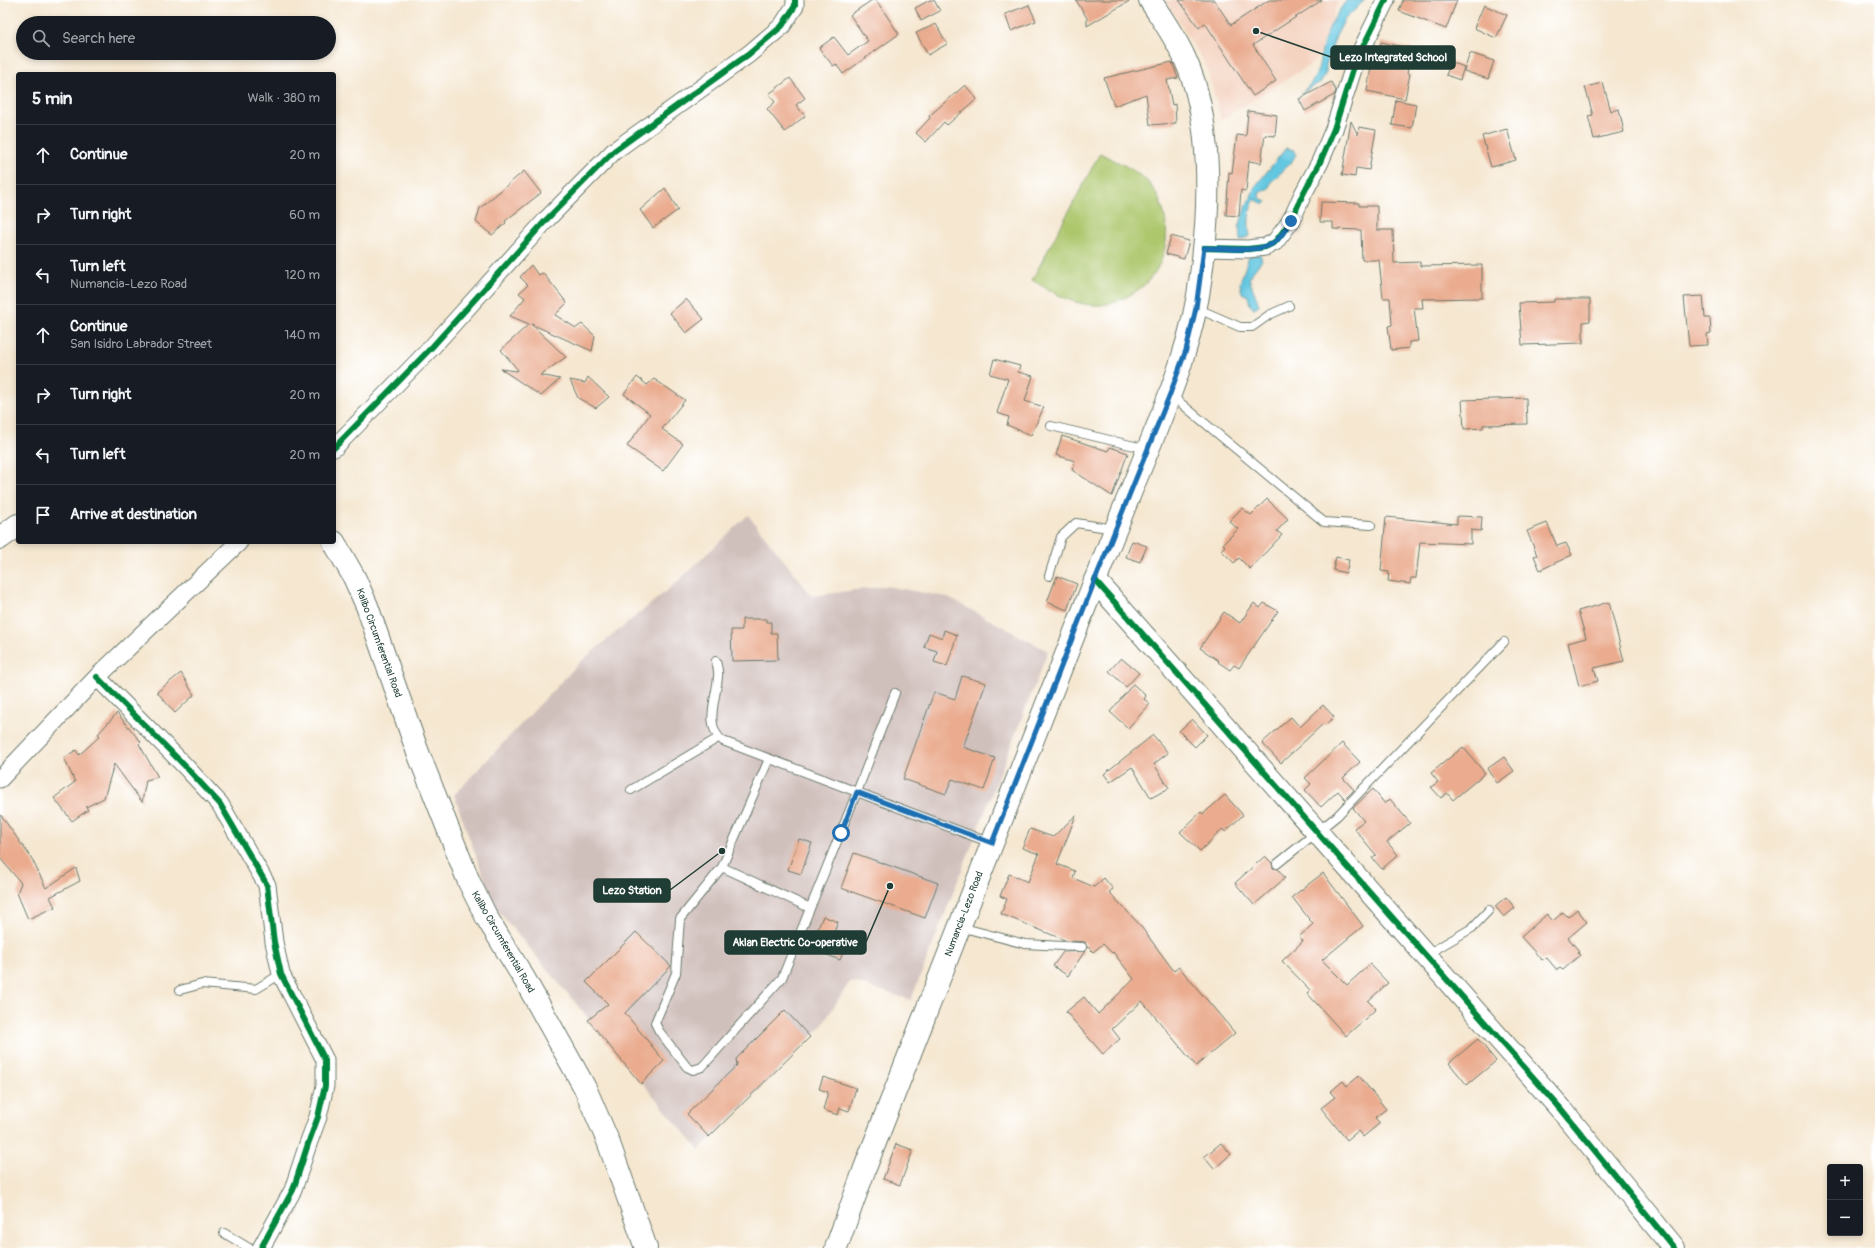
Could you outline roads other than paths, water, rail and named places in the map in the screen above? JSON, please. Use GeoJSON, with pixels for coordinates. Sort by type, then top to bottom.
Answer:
{"type":"FeatureCollection","features":[{"type":"Feature","properties":{"kind":"main road","name":"Numancia-Lezo Road"},"geometry":{"type":"LineString","coordinates":[[836,1248],[992,843],[1115,529],[1170,394],[1186,350],[1196,308],[1204,248],[1207,203],[1206,167],[1201,109],[1186,61],[1175,40],[1150,0]]}},
{"type":"Feature","properties":{"kind":"main road"},"geometry":{"type":"LineString","coordinates":[[0,538],[16,526]]}},
{"type":"Feature","properties":{"kind":"main road","name":"Kalibo Circumferential Road"},"geometry":{"type":"LineString","coordinates":[[335,544],[354,577],[367,606],[417,750],[469,882],[487,918],[525,980],[585,1088],[608,1141],[646,1248]]}},
{"type":"Feature","properties":{"kind":"main road"},"geometry":{"type":"LineString","coordinates":[[1095,580],[1561,1109],[1674,1248]]}},
{"type":"Feature","properties":{"kind":"street"},"geometry":{"type":"LineString","coordinates":[[1204,248],[1265,248],[1275,242],[1291,221],[1334,130],[1355,63],[1386,0]]}},
{"type":"Feature","properties":{"kind":"street"},"geometry":{"type":"LineString","coordinates":[[336,446],[432,347],[547,219],[614,151],[749,54],[782,26],[795,3]]}},
{"type":"Feature","properties":{"kind":"street"},"geometry":{"type":"LineString","coordinates":[[0,779],[97,676],[237,544]]}},
{"type":"Feature","properties":{"kind":"street"},"geometry":{"type":"LineString","coordinates":[[97,676],[220,804],[267,886],[274,942],[281,974],[325,1060],[325,1086],[318,1117],[293,1190],[261,1248]]}},
{"type":"Feature","properties":{"kind":"lane"},"geometry":{"type":"LineString","coordinates":[[1196,308],[1240,327],[1252,327],[1269,314],[1289,306]]}},
{"type":"Feature","properties":{"kind":"lane"},"geometry":{"type":"LineString","coordinates":[[1170,394],[1324,522],[1371,525]]}},
{"type":"Feature","properties":{"kind":"lane"},"geometry":{"type":"LineString","coordinates":[[1050,426],[1148,449]]}},
{"type":"Feature","properties":{"kind":"lane"},"geometry":{"type":"LineString","coordinates":[[1049,576],[1061,537],[1076,523],[1115,529]]}},
{"type":"Feature","properties":{"kind":"lane"},"geometry":{"type":"LineString","coordinates":[[1277,864],[1336,816],[1504,642]]}},
{"type":"Feature","properties":{"kind":"lane"},"geometry":{"type":"LineString","coordinates":[[716,661],[719,674],[712,723],[718,738],[769,759],[992,843]]}},
{"type":"Feature","properties":{"kind":"lane"},"geometry":{"type":"LineString","coordinates":[[769,759],[722,867],[680,919],[676,973],[656,1019],[656,1027],[690,1069],[697,1070],[702,1067],[782,978],[895,693]]}},
{"type":"Feature","properties":{"kind":"lane"},"geometry":{"type":"LineString","coordinates":[[631,790],[718,738]]}},
{"type":"Feature","properties":{"kind":"lane"},"geometry":{"type":"LineString","coordinates":[[722,867],[810,908]]}},
{"type":"Feature","properties":{"kind":"lane"},"geometry":{"type":"LineString","coordinates":[[1425,955],[1472,928],[1489,910]]}},
{"type":"Feature","properties":{"kind":"lane"},"geometry":{"type":"LineString","coordinates":[[960,927],[1025,944],[1082,947]]}},
{"type":"Feature","properties":{"kind":"lane"},"geometry":{"type":"LineString","coordinates":[[180,990],[202,984],[256,989],[281,974]]}},
{"type":"Feature","properties":{"kind":"lane"},"geometry":{"type":"LineString","coordinates":[[224,1233],[249,1248]]}},
{"type":"Feature","properties":{"kind":"water"},"geometry":{"type":"Polygon","coordinates":[[[1347,0],[1365,0],[1345,19],[1336,36],[1326,65],[1326,72],[1321,82],[1300,94],[1312,82],[1318,70],[1324,41],[1328,30],[1347,0]]]}},
{"type":"Feature","properties":{"kind":"water"},"geometry":{"type":"Polygon","coordinates":[[[1286,148],[1294,150],[1296,154],[1291,163],[1271,182],[1269,188],[1259,193],[1260,198],[1267,202],[1264,205],[1255,199],[1251,207],[1249,217],[1250,236],[1240,240],[1239,227],[1246,205],[1250,200],[1254,188],[1286,148]]]}},
{"type":"Feature","properties":{"kind":"water"},"geometry":{"type":"Polygon","coordinates":[[[1260,254],[1262,260],[1249,277],[1259,305],[1254,308],[1250,305],[1248,296],[1242,293],[1240,283],[1249,256],[1260,254]]]}},
{"type":"Feature","properties":{"kind":"place","name":"Lezo Integrated School"},"geometry":{"type":"Point","coordinates":[1256,31]}},
{"type":"Feature","properties":{"kind":"place","name":"Lezo Station"},"geometry":{"type":"Point","coordinates":[722,851]}},
{"type":"Feature","properties":{"kind":"place","name":"Aklan Electric Co-operative"},"geometry":{"type":"Point","coordinates":[890,886]}}]}
